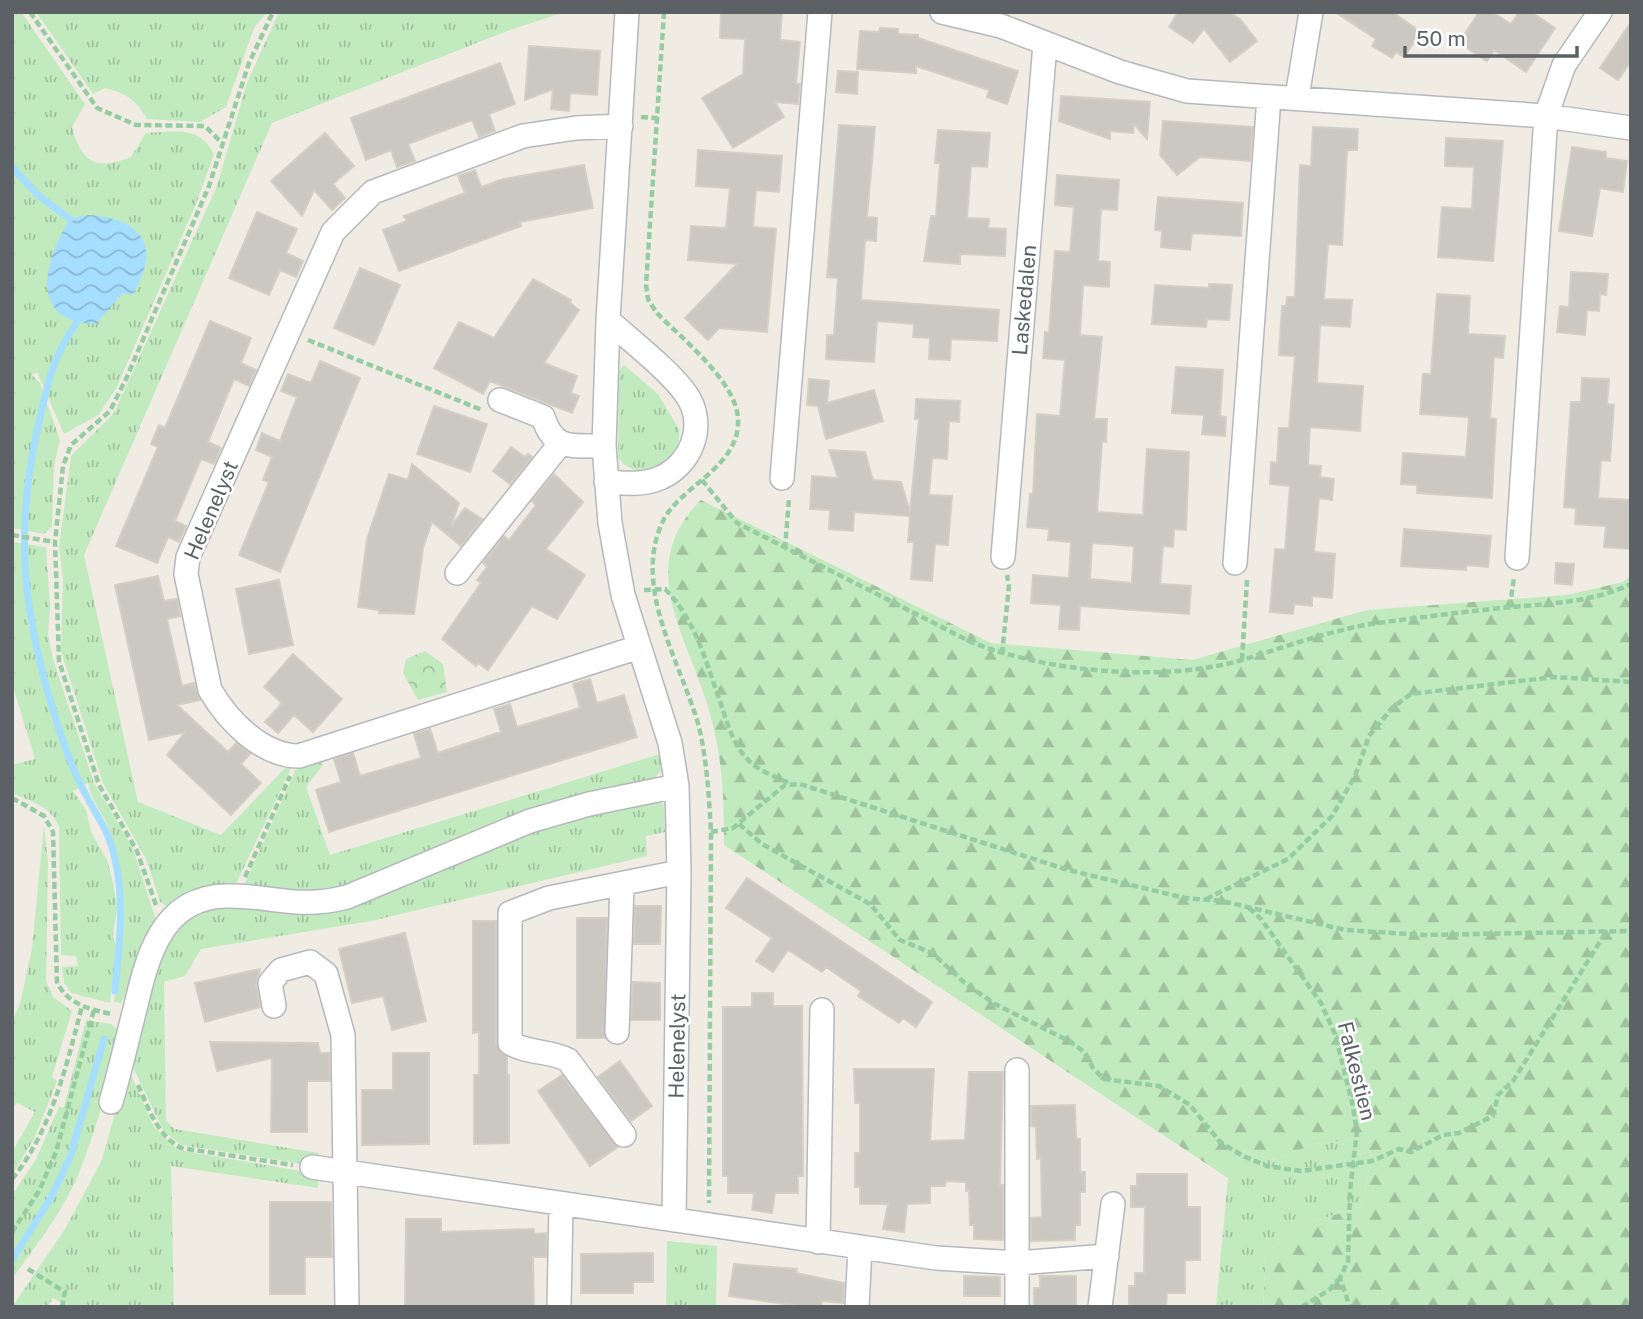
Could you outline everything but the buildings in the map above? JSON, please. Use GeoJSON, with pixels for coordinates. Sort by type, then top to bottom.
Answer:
{"type":"FeatureCollection","features":[{"type":"Feature","properties":{"kind":"street","name":"Helenelyst"},"geometry":{"type":"LineString","coordinates":[[627,12],[608,320],[604,446],[606,482],[623,595],[670,743],[677,786],[679,872],[674,1220]]}},
{"type":"Feature","properties":{"kind":"street"},"geometry":{"type":"LineString","coordinates":[[782,478],[820,12]]}},
{"type":"Feature","properties":{"kind":"street"},"geometry":{"type":"LineString","coordinates":[[942,12],[1006,19],[1045,44],[1119,72],[1186,91],[1546,116],[1631,128]]}},
{"type":"Feature","properties":{"kind":"street"},"geometry":{"type":"LineString","coordinates":[[1297,97],[1311,12]]}},
{"type":"Feature","properties":{"kind":"street"},"geometry":{"type":"LineString","coordinates":[[1517,558],[1546,116],[1564,65],[1600,12]]}},
{"type":"Feature","properties":{"kind":"street","name":"Laskedalen"},"geometry":{"type":"LineString","coordinates":[[1003,557],[1045,44]]}},
{"type":"Feature","properties":{"kind":"street"},"geometry":{"type":"LineString","coordinates":[[1235,563],[1269,97]]}},
{"type":"Feature","properties":{"kind":"street","name":"Helenelyst"},"geometry":{"type":"LineString","coordinates":[[299,756],[281,756],[266,749],[218,704],[210,690],[186,574],[188,557],[333,232],[373,192],[523,136],[576,128],[621,126]]}},
{"type":"Feature","properties":{"kind":"street"},"geometry":{"type":"LineString","coordinates":[[606,482],[656,480],[684,460],[696,436],[697,412],[685,392],[608,320]]}},
{"type":"Feature","properties":{"kind":"street"},"geometry":{"type":"LineString","coordinates":[[496,407],[543,417],[548,434],[560,444],[604,446]]}},
{"type":"Feature","properties":{"kind":"street"},"geometry":{"type":"LineString","coordinates":[[457,573],[560,444]]}},
{"type":"Feature","properties":{"kind":"street"},"geometry":{"type":"LineString","coordinates":[[299,756],[639,647]]}},
{"type":"Feature","properties":{"kind":"street"},"geometry":{"type":"LineString","coordinates":[[111,1102],[152,944],[178,911],[193,902],[213,896],[237,896],[306,905],[328,902],[373,887],[530,821],[589,804],[677,786]]}},
{"type":"Feature","properties":{"kind":"street"},"geometry":{"type":"LineString","coordinates":[[624,1135],[568,1060],[555,1053],[523,1050],[510,1043],[510,913],[549,898],[679,872]]}},
{"type":"Feature","properties":{"kind":"street"},"geometry":{"type":"LineString","coordinates":[[617,1032],[622,885]]}},
{"type":"Feature","properties":{"kind":"street"},"geometry":{"type":"LineString","coordinates":[[274,1006],[270,983],[281,970],[310,962],[326,974],[343,1035],[347,1307]]}},
{"type":"Feature","properties":{"kind":"street"},"geometry":{"type":"LineString","coordinates":[[818,1242],[822,1010]]}},
{"type":"Feature","properties":{"kind":"street"},"geometry":{"type":"LineString","coordinates":[[1017,1070],[1017,1307]]}},
{"type":"Feature","properties":{"kind":"street"},"geometry":{"type":"LineString","coordinates":[[312,1167],[936,1258],[1018,1263],[1107,1256]]}},
{"type":"Feature","properties":{"kind":"street"},"geometry":{"type":"LineString","coordinates":[[1100,1307],[1113,1204]]}},
{"type":"Feature","properties":{"kind":"street"},"geometry":{"type":"LineString","coordinates":[[559,1307],[561,1205]]}},
{"type":"Feature","properties":{"kind":"street"},"geometry":{"type":"LineString","coordinates":[[857,1307],[860,1248]]}},
{"type":"Feature","properties":{"kind":"path"},"geometry":{"type":"LineString","coordinates":[[30,12],[97,108],[136,125],[205,126],[222,144]]}},
{"type":"Feature","properties":{"kind":"path"},"geometry":{"type":"LineString","coordinates":[[162,929],[137,851],[99,785],[59,661],[55,542],[67,454],[71,445],[102,419],[115,403],[209,187],[248,63],[273,12]]}},
{"type":"Feature","properties":{"kind":"path"},"geometry":{"type":"LineString","coordinates":[[664,12],[646,285],[648,299],[656,312],[723,381],[735,402],[738,420],[734,441],[724,460],[670,510],[658,532],[653,558],[653,587],[665,589],[680,604],[712,679],[731,734],[741,751],[754,766],[793,785]]}},
{"type":"Feature","properties":{"kind":"path"},"geometry":{"type":"LineString","coordinates":[[288,332],[496,407]]}},
{"type":"Feature","properties":{"kind":"path"},"geometry":{"type":"LineString","coordinates":[[782,478],[790,494],[785,549]]}},
{"type":"Feature","properties":{"kind":"path"},"geometry":{"type":"LineString","coordinates":[[702,480],[730,517],[785,549],[1002,654],[1082,667],[1163,673],[1242,660],[1293,643],[1370,624],[1601,595],[1631,584]]}},
{"type":"Feature","properties":{"kind":"path"},"geometry":{"type":"LineString","coordinates":[[12,535],[55,542]]}},
{"type":"Feature","properties":{"kind":"path"},"geometry":{"type":"LineString","coordinates":[[1002,654],[1009,586],[1003,557]]}},
{"type":"Feature","properties":{"kind":"path"},"geometry":{"type":"LineString","coordinates":[[1235,563],[1247,574],[1242,660]]}},
{"type":"Feature","properties":{"kind":"path"},"geometry":{"type":"LineString","coordinates":[[1206,899],[1288,859],[1332,816],[1355,776],[1369,736],[1394,707],[1411,694],[1554,677],[1631,682]]}},
{"type":"Feature","properties":{"kind":"path"},"geometry":{"type":"LineString","coordinates":[[237,896],[299,756]]}},
{"type":"Feature","properties":{"kind":"path"},"geometry":{"type":"LineString","coordinates":[[711,832],[733,828],[770,795],[785,785],[793,785],[838,795],[1068,870],[1185,898],[1206,899],[1345,930],[1424,935],[1631,931]]}},
{"type":"Feature","properties":{"kind":"path"},"geometry":{"type":"LineString","coordinates":[[12,798],[44,816],[53,832],[57,982],[65,996],[82,1006],[132,1019]]}},
{"type":"Feature","properties":{"kind":"path"},"geometry":{"type":"LineString","coordinates":[[738,824],[762,844],[870,904],[900,940],[932,953],[966,984],[995,1004],[1071,1042],[1084,1052],[1093,1068],[1104,1079],[1159,1086],[1190,1105],[1220,1142],[1243,1156],[1267,1166],[1301,1171],[1372,1161],[1394,1149],[1411,1152],[1443,1135],[1459,1133],[1493,1116],[1498,1095],[1513,1081],[1606,932]]}},
{"type":"Feature","properties":{"kind":"path","name":"Falkestien"},"geometry":{"type":"LineString","coordinates":[[1249,908],[1261,919],[1321,1003],[1335,1034],[1357,1131],[1348,1261],[1340,1278]]}},
{"type":"Feature","properties":{"kind":"path"},"geometry":{"type":"LineString","coordinates":[[12,1179],[26,1163],[51,1107],[82,1006]]}},
{"type":"Feature","properties":{"kind":"path"},"geometry":{"type":"LineString","coordinates":[[12,1232],[39,1191],[56,1152],[94,1010]]}},
{"type":"Feature","properties":{"kind":"path"},"geometry":{"type":"LineString","coordinates":[[123,1063],[129,1065],[155,1123],[181,1148],[312,1167]]}},
{"type":"Feature","properties":{"kind":"path"},"geometry":{"type":"LineString","coordinates":[[28,1269],[65,1293],[62,1307]]}},
{"type":"Feature","properties":{"kind":"path"},"geometry":{"type":"LineString","coordinates":[[1302,1307],[1329,1290],[1340,1278],[1350,1307]]}},
{"type":"Feature","properties":{"kind":"green space"},"geometry":{"type":"Polygon","coordinates":[[[12,12],[21,12],[85,104],[72,127],[81,149],[92,161],[108,163],[131,157],[146,133],[194,134],[208,145],[214,154],[196,204],[116,389],[98,415],[64,434],[37,372],[32,375],[40,383],[60,440],[54,465],[52,527],[44,534],[12,528],[12,12]]]}},
{"type":"Feature","properties":{"kind":"green space"},"geometry":{"type":"Polygon","coordinates":[[[36,12],[267,12],[254,28],[226,107],[200,122],[147,119],[135,102],[119,92],[105,88],[93,94],[36,12]]]}},
{"type":"Feature","properties":{"kind":"green space"},"geometry":{"type":"Polygon","coordinates":[[[279,12],[565,12],[510,30],[272,123],[84,555],[138,802],[221,835],[287,766],[292,766],[236,884],[202,888],[170,908],[160,902],[146,859],[103,783],[61,651],[63,579],[59,547],[71,456],[114,413],[217,186],[247,83],[279,12]]]}},
{"type":"Feature","properties":{"kind":"green space"},"geometry":{"type":"Polygon","coordinates":[[[624,365],[658,394],[679,429],[678,441],[668,460],[648,470],[627,466],[618,458],[619,371],[624,365]]]}},
{"type":"Feature","properties":{"kind":"green space"},"geometry":{"type":"Polygon","coordinates":[[[701,500],[991,643],[1192,660],[1367,610],[1567,595],[1623,582],[1631,575],[1631,1307],[1263,1307],[1266,1252],[1310,1222],[1361,1207],[1372,1156],[1363,1138],[1315,1144],[1272,1160],[1243,1151],[1228,1178],[724,845],[722,781],[715,734],[681,633],[668,579],[670,552],[681,526],[701,500]]]}},
{"type":"Feature","properties":{"kind":"green space"},"geometry":{"type":"Polygon","coordinates":[[[12,542],[46,547],[50,607],[48,635],[53,659],[94,783],[133,849],[157,923],[121,1003],[114,1002],[124,919],[118,858],[110,830],[92,797],[88,783],[73,791],[86,810],[91,832],[107,860],[117,907],[113,937],[117,949],[110,1003],[71,993],[64,983],[62,967],[78,966],[76,956],[61,955],[59,827],[46,810],[12,793],[12,765],[35,759],[12,683],[12,542]]]}},
{"type":"Feature","properties":{"kind":"green space"},"geometry":{"type":"Polygon","coordinates":[[[425,651],[443,664],[447,692],[418,700],[403,673],[406,659],[425,651]]]}},
{"type":"Feature","properties":{"kind":"green space"},"geometry":{"type":"Polygon","coordinates":[[[660,754],[663,768],[652,781],[308,898],[243,888],[298,765],[321,758],[323,765],[306,787],[330,855],[660,754]]]}},
{"type":"Feature","properties":{"kind":"green space"},"geometry":{"type":"Polygon","coordinates":[[[654,797],[664,805],[665,832],[646,836],[647,856],[371,921],[201,949],[185,976],[164,982],[166,1121],[175,1129],[319,1153],[318,1166],[181,1145],[163,1130],[130,1061],[163,943],[189,915],[234,904],[275,910],[553,822],[654,797]]]}},
{"type":"Feature","properties":{"kind":"green space"},"geometry":{"type":"Polygon","coordinates":[[[44,825],[48,862],[46,981],[53,997],[72,1011],[52,1077],[57,1081],[34,1139],[12,1175],[12,1152],[35,1112],[17,1103],[12,1109],[12,1021],[20,1004],[32,948],[44,825]]]}},
{"type":"Feature","properties":{"kind":"green space"},"geometry":{"type":"Polygon","coordinates":[[[86,1020],[111,1024],[121,1033],[102,1104],[73,1187],[12,1279],[12,1195],[36,1159],[59,1107],[64,1107],[86,1020]]]}},
{"type":"Feature","properties":{"kind":"green space"},"geometry":{"type":"Polygon","coordinates":[[[128,1068],[154,1127],[178,1150],[318,1174],[318,1188],[171,1166],[174,1307],[69,1307],[53,1298],[47,1307],[12,1307],[65,1229],[101,1162],[128,1068]]]}},
{"type":"Feature","properties":{"kind":"green space"},"geometry":{"type":"Polygon","coordinates":[[[1363,1138],[1372,1156],[1361,1207],[1310,1222],[1266,1252],[1263,1307],[1216,1307],[1228,1178],[1242,1151],[1272,1160],[1315,1144],[1363,1138]]]}},
{"type":"Feature","properties":{"kind":"green space"},"geometry":{"type":"Polygon","coordinates":[[[667,1241],[717,1246],[716,1307],[666,1307],[667,1241]]]}},
{"type":"Feature","properties":{"kind":"water"},"geometry":{"type":"Polygon","coordinates":[[[88,215],[107,217],[134,229],[142,238],[146,249],[142,277],[133,294],[122,294],[96,324],[74,321],[59,313],[51,301],[47,286],[53,252],[70,219],[88,215]]]}},
{"type":"Feature","properties":{"kind":"waterway"},"geometry":{"type":"LineString","coordinates":[[12,167],[39,196],[70,219]]}},
{"type":"Feature","properties":{"kind":"waterway"},"geometry":{"type":"LineString","coordinates":[[76,324],[57,359],[39,422],[26,502],[26,576],[37,650],[59,729],[79,781],[113,849],[120,892],[115,991]]}},
{"type":"Feature","properties":{"kind":"waterway"},"geometry":{"type":"LineString","coordinates":[[12,1260],[50,1199],[70,1158],[104,1039]]}}]}
